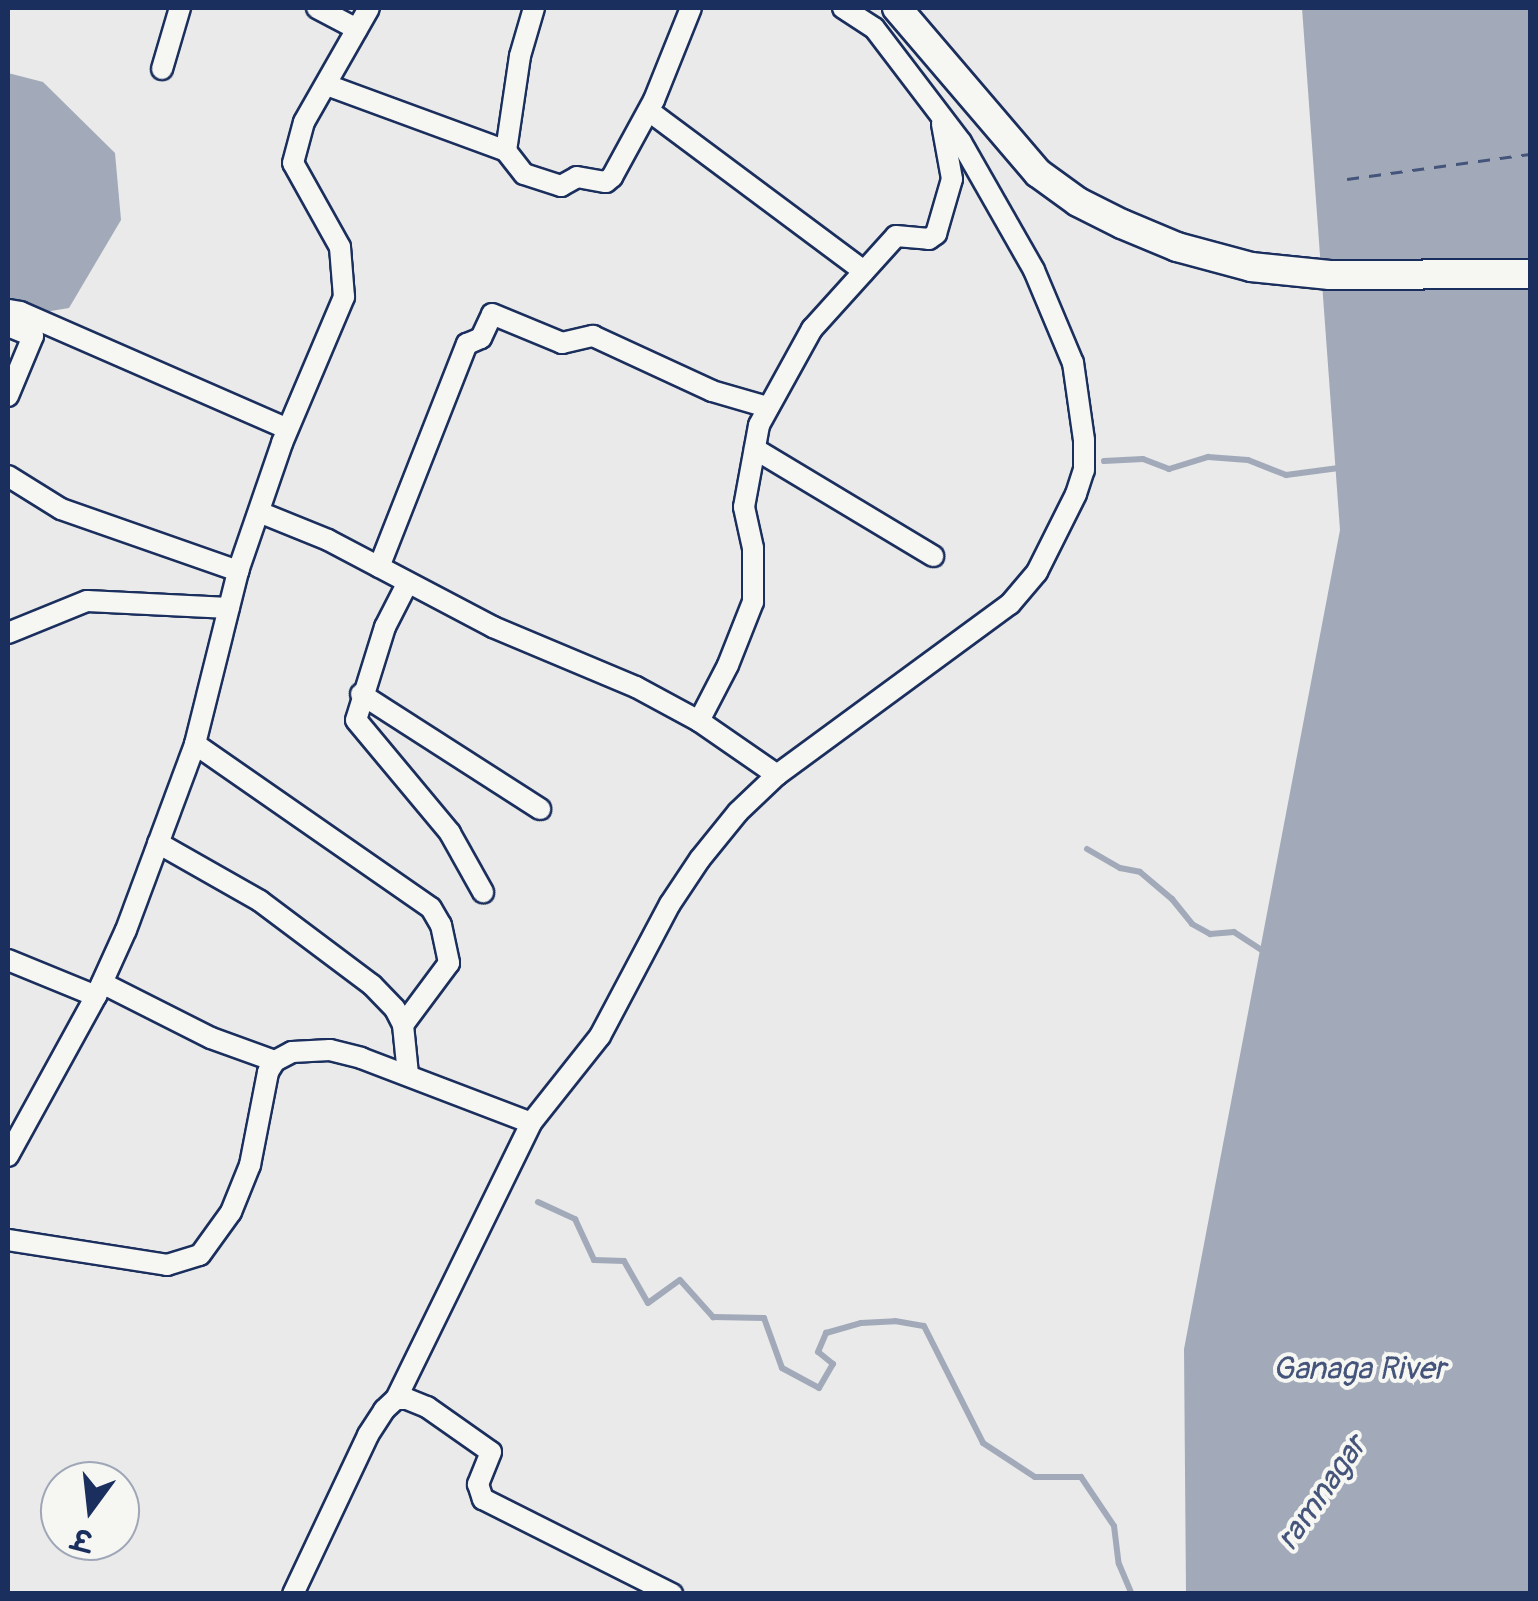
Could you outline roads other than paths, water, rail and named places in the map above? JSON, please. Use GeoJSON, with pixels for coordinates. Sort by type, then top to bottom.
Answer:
{"type":"FeatureCollection","features":[{"type":"Feature","properties":{"kind":"main road"},"geometry":{"type":"LineString","coordinates":[[897,8],[1038,172],[1078,202],[1159,240],[1251,267],[1330,275],[1530,274]]}},
{"type":"Feature","properties":{"kind":"street"},"geometry":{"type":"LineString","coordinates":[[162,69],[180,8]]}},
{"type":"Feature","properties":{"kind":"street"},"geometry":{"type":"LineString","coordinates":[[317,8],[357,28]]}},
{"type":"Feature","properties":{"kind":"street"},"geometry":{"type":"LineString","coordinates":[[8,1156],[99,990],[158,843],[195,744],[238,571],[288,430],[344,296],[340,247],[293,163],[304,122],[369,8]]}},
{"type":"Feature","properties":{"kind":"street"},"geometry":{"type":"LineString","coordinates":[[534,8],[520,56],[506,151],[513,165],[534,180],[560,186],[577,177],[608,181],[648,110],[690,8]]}},
{"type":"Feature","properties":{"kind":"street"},"geometry":{"type":"LineString","coordinates":[[293,1594],[368,1435],[396,1400],[531,1123],[600,1036],[670,904],[700,859],[738,812],[777,776],[1010,604],[1055,540],[1084,470],[1074,363],[994,194],[938,110],[874,28],[843,8]]}},
{"type":"Feature","properties":{"kind":"street"},"geometry":{"type":"LineString","coordinates":[[326,86],[506,151]]}},
{"type":"Feature","properties":{"kind":"street"},"geometry":{"type":"LineString","coordinates":[[648,110],[864,271]]}},
{"type":"Feature","properties":{"kind":"street"},"geometry":{"type":"LineString","coordinates":[[698,721],[734,652],[753,602],[753,548],[744,507],[767,408],[812,329],[896,236],[920,239],[936,234],[952,180],[951,158],[938,110]]}},
{"type":"Feature","properties":{"kind":"street"},"geometry":{"type":"LineString","coordinates":[[8,310],[288,430]]}},
{"type":"Feature","properties":{"kind":"street"},"geometry":{"type":"LineString","coordinates":[[379,566],[467,344],[481,338],[492,314],[562,343],[593,336],[712,391],[767,408]]}},
{"type":"Feature","properties":{"kind":"street"},"geometry":{"type":"LineString","coordinates":[[8,326],[32,336],[8,396]]}},
{"type":"Feature","properties":{"kind":"street"},"geometry":{"type":"LineString","coordinates":[[755,449],[933,556]]}},
{"type":"Feature","properties":{"kind":"street"},"geometry":{"type":"LineString","coordinates":[[8,476],[60,509],[238,571]]}},
{"type":"Feature","properties":{"kind":"street"},"geometry":{"type":"LineString","coordinates":[[260,512],[379,566],[407,584],[494,626],[597,667],[698,721],[777,776]]}},
{"type":"Feature","properties":{"kind":"street"},"geometry":{"type":"LineString","coordinates":[[407,584],[384,628],[356,714],[358,724],[450,833],[483,892]]}},
{"type":"Feature","properties":{"kind":"street"},"geometry":{"type":"LineString","coordinates":[[8,633],[86,601],[229,608]]}},
{"type":"Feature","properties":{"kind":"street"},"geometry":{"type":"LineString","coordinates":[[362,694],[540,809]]}},
{"type":"Feature","properties":{"kind":"street"},"geometry":{"type":"LineString","coordinates":[[195,744],[431,908],[441,925],[449,963],[404,1026]]}},
{"type":"Feature","properties":{"kind":"street"},"geometry":{"type":"LineString","coordinates":[[158,843],[260,901],[372,985],[395,1009],[404,1026],[408,1074]]}},
{"type":"Feature","properties":{"kind":"street"},"geometry":{"type":"LineString","coordinates":[[10,968],[99,990],[275,1062],[307,1049],[330,1050],[408,1074],[531,1123]]}},
{"type":"Feature","properties":{"kind":"street"},"geometry":{"type":"LineString","coordinates":[[8,1240],[146,1264],[182,1263],[200,1255],[230,1212],[250,1166],[262,1090],[275,1062]]}},
{"type":"Feature","properties":{"kind":"street"},"geometry":{"type":"LineString","coordinates":[[396,1400],[427,1406],[488,1448],[492,1457],[476,1491],[482,1500],[672,1594]]}},
{"type":"Feature","properties":{"kind":"water","name":"Ganaga River"},"geometry":{"type":"Polygon","coordinates":[[[1302,8],[1530,8],[1530,1593],[1186,1593],[1184,1349],[1340,530],[1302,8]]]}},
{"type":"Feature","properties":{"kind":"water"},"geometry":{"type":"Polygon","coordinates":[[[8,73],[43,82],[115,153],[121,220],[69,308],[8,318],[8,73]]]}},
{"type":"Feature","properties":{"kind":"waterway","name":"ramnagar"},"geometry":{"type":"LineString","coordinates":[[1104,461],[1143,459],[1169,469],[1208,457],[1248,460],[1286,475],[1339,468]]}},
{"type":"Feature","properties":{"kind":"waterway","name":"ramnagar"},"geometry":{"type":"LineString","coordinates":[[1087,849],[1120,868],[1140,872],[1172,899],[1192,924],[1210,934],[1234,932],[1265,952]]}},
{"type":"Feature","properties":{"kind":"waterway","name":"ramnagar"},"geometry":{"type":"LineString","coordinates":[[538,1202],[575,1219],[594,1260],[624,1261],[648,1303],[680,1280],[713,1317],[764,1318],[782,1368],[819,1388],[833,1364],[818,1352],[826,1333],[861,1323],[895,1321],[924,1326],[983,1443],[1035,1477],[1081,1477],[1114,1526],[1119,1564],[1132,1594]]}}]}
